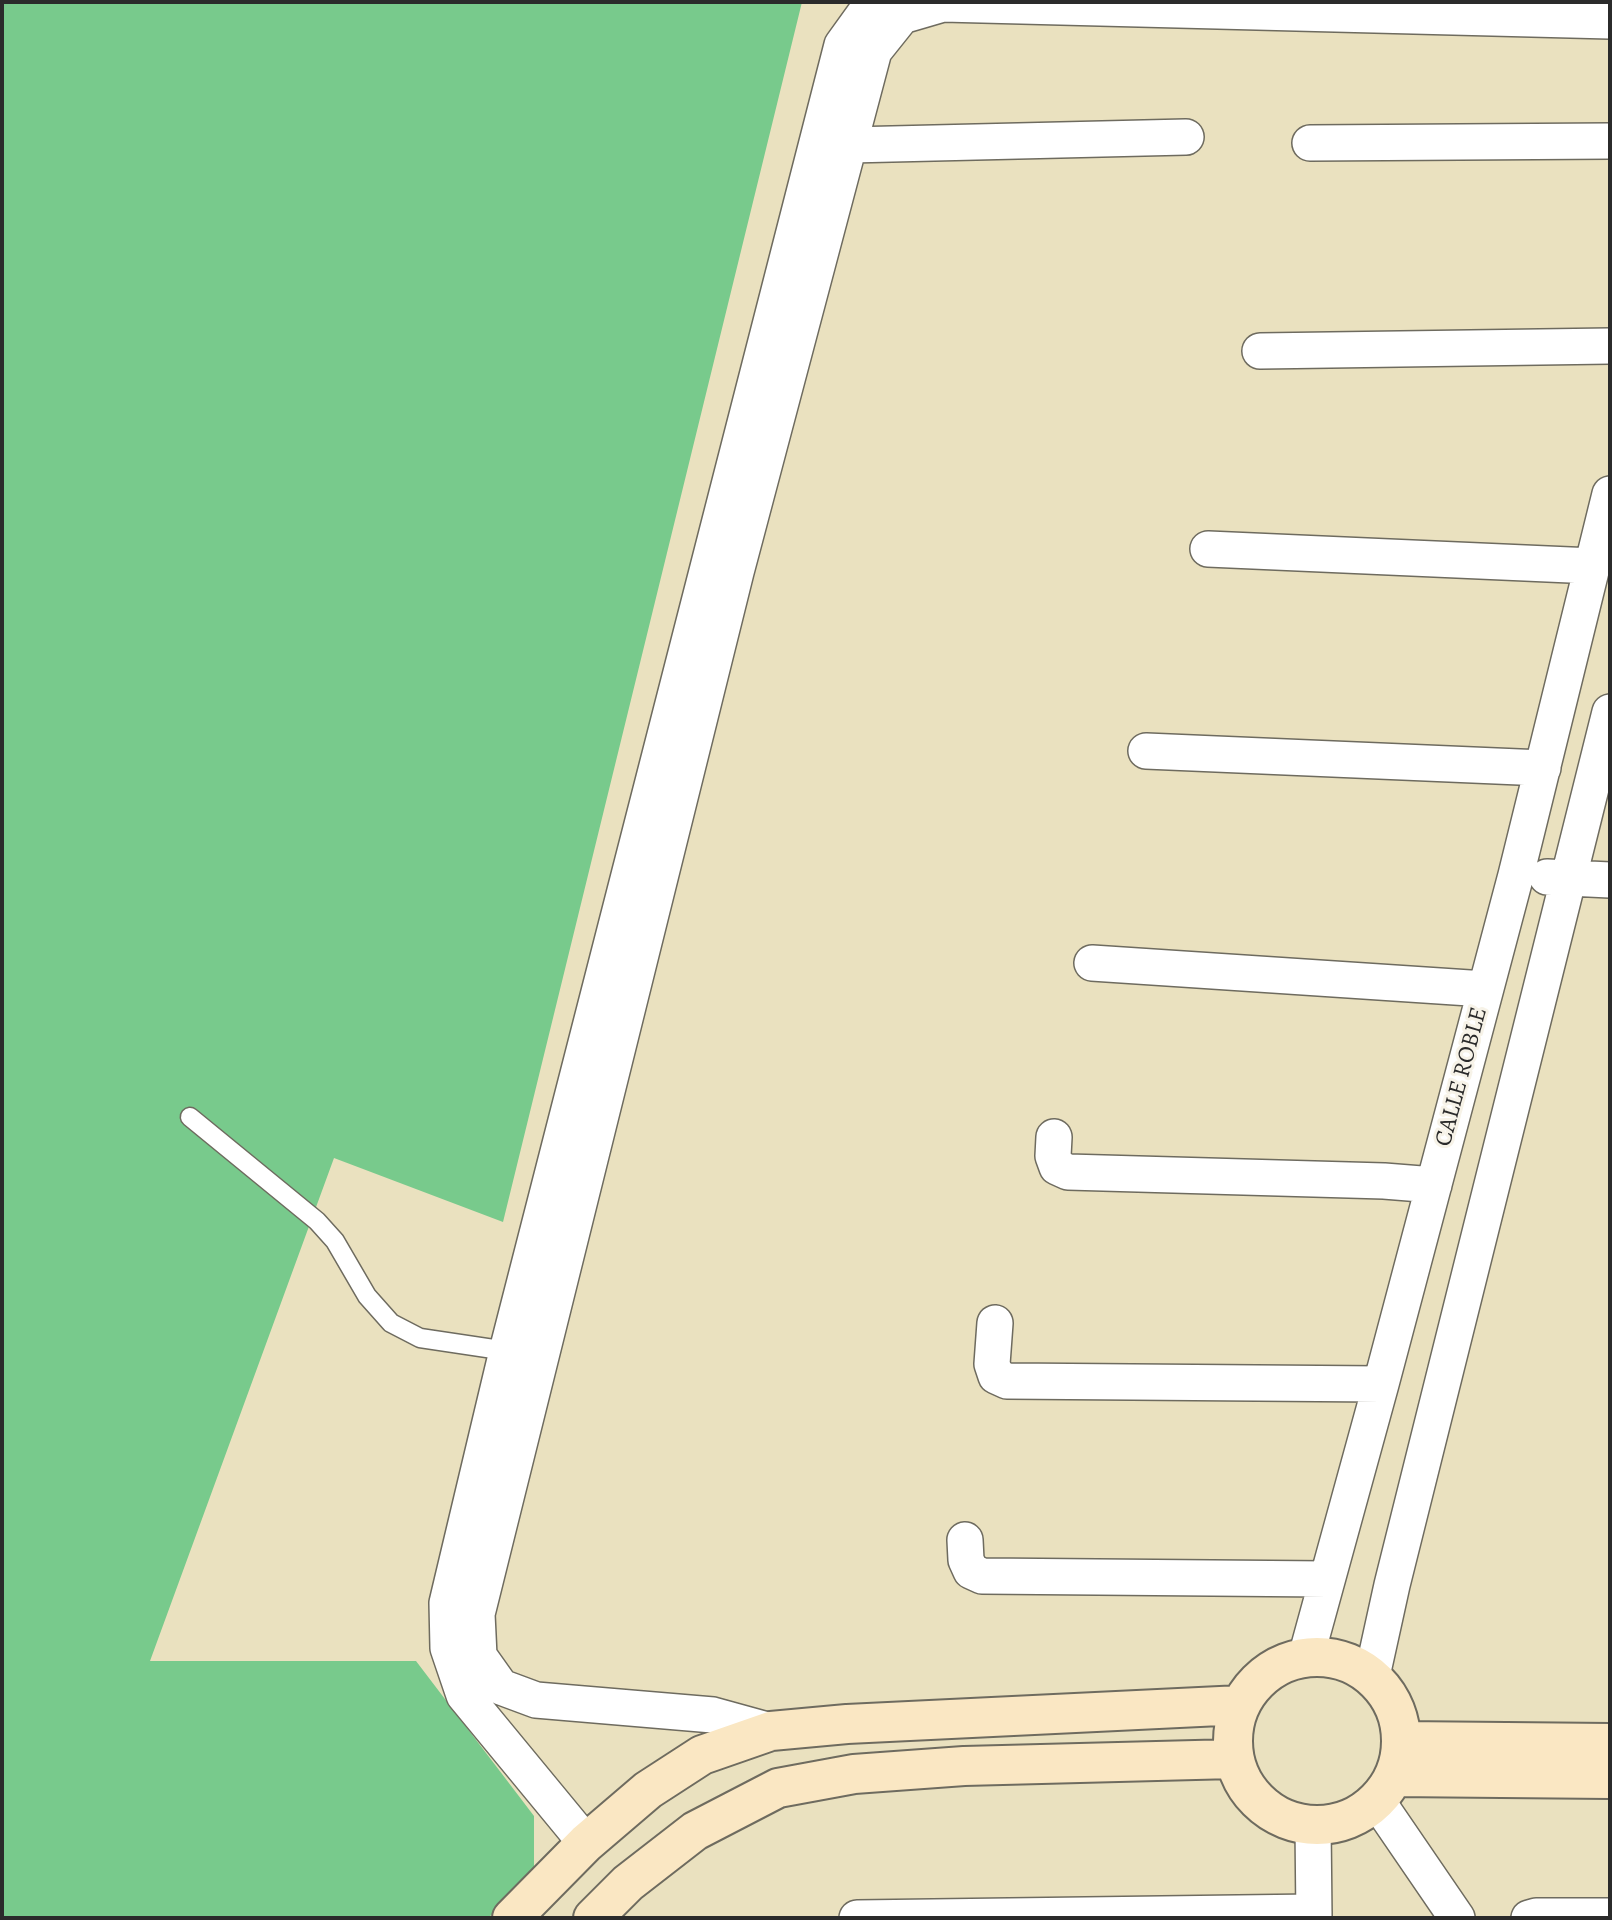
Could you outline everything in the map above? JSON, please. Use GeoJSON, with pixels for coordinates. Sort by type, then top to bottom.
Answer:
{"type":"FeatureCollection","features":[{"type":"Feature","properties":{"kind":"street"},"geometry":{"type":"LineString","coordinates":[[586,1843],[464,1695],[449,1648],[447,1603],[507,1352],[842,45],[873,2]]}},
{"type":"Feature","properties":{"kind":"street"},"geometry":{"type":"LineString","coordinates":[[771,1731],[713,1715],[536,1700],[501,1687],[479,1656],[477,1614],[729,599],[874,51],[902,16],[943,4],[1610,21]]}},
{"type":"Feature","properties":{"kind":"street"},"geometry":{"type":"LineString","coordinates":[[850,145],[1186,137]]}},
{"type":"Feature","properties":{"kind":"street"},"geometry":{"type":"LineString","coordinates":[[1310,143],[1610,141]]}},
{"type":"Feature","properties":{"kind":"street"},"geometry":{"type":"LineString","coordinates":[[1260,351],[1610,346]]}},
{"type":"Feature","properties":{"kind":"street","name":"CALLE ROBLE"},"geometry":{"type":"LineString","coordinates":[[1306,1657],[1516,875],[1610,494]]}},
{"type":"Feature","properties":{"kind":"street"},"geometry":{"type":"LineString","coordinates":[[1208,550],[1593,566]]}},
{"type":"Feature","properties":{"kind":"street"},"geometry":{"type":"LineString","coordinates":[[1372,1676],[1392,1585],[1610,712]]}},
{"type":"Feature","properties":{"kind":"street"},"geometry":{"type":"LineString","coordinates":[[1146,751],[1543,768]]}},
{"type":"Feature","properties":{"kind":"street"},"geometry":{"type":"LineString","coordinates":[[1516,875],[1610,880]]}},
{"type":"Feature","properties":{"kind":"street"},"geometry":{"type":"LineString","coordinates":[[1092,963],[1485,989]]}},
{"type":"Feature","properties":{"kind":"street"},"geometry":{"type":"LineString","coordinates":[[1054,1137],[1053,1156],[1057,1167],[1068,1172],[1384,1181],[1434,1185]]}},
{"type":"Feature","properties":{"kind":"street"},"geometry":{"type":"LineString","coordinates":[[995,1323],[992,1364],[996,1376],[1007,1381],[1381,1384]]}},
{"type":"Feature","properties":{"kind":"street"},"geometry":{"type":"LineString","coordinates":[[965,1540],[966,1560],[971,1571],[982,1576],[1326,1579]]}},
{"type":"Feature","properties":{"kind":"street"},"geometry":{"type":"LineString","coordinates":[[1457,1918],[1391,1773],[1394,1706],[1372,1676],[1341,1660],[1306,1657],[1279,1665],[1257,1682],[1241,1705],[1233,1732],[1234,1759],[1250,1792],[1259,1800],[1278,1815],[1313,1825],[1348,1820],[1391,1773],[1610,1743]]}},
{"type":"Feature","properties":{"kind":"street"},"geometry":{"type":"LineString","coordinates":[[512,1918],[586,1843],[648,1790],[702,1755],[771,1731],[847,1724],[1241,1705]]}},
{"type":"Feature","properties":{"kind":"street"},"geometry":{"type":"LineString","coordinates":[[945,1719],[946,1768]]}},
{"type":"Feature","properties":{"kind":"street"},"geometry":{"type":"LineString","coordinates":[[593,1918],[628,1883],[695,1831],[779,1788],[854,1774],[946,1768],[1234,1759]]}},
{"type":"Feature","properties":{"kind":"street"},"geometry":{"type":"LineString","coordinates":[[1391,1773],[1610,1779]]}},
{"type":"Feature","properties":{"kind":"street"},"geometry":{"type":"LineString","coordinates":[[857,1918],[1314,1915],[1313,1825]]}},
{"type":"Feature","properties":{"kind":"street"},"geometry":{"type":"LineString","coordinates":[[1529,1918],[1610,1916]]}},
{"type":"Feature","properties":{"kind":"lane"},"geometry":{"type":"LineString","coordinates":[[190,1117],[317,1221],[335,1241],[367,1296],[391,1323],[419,1338],[507,1352]]}},
{"type":"Feature","properties":{"kind":"green space"},"geometry":{"type":"Polygon","coordinates":[[[2,2],[802,2],[503,1222],[334,1158],[150,1661],[416,1661],[534,1816],[534,1875],[488,1918],[2,1918],[2,2]]]}}]}
